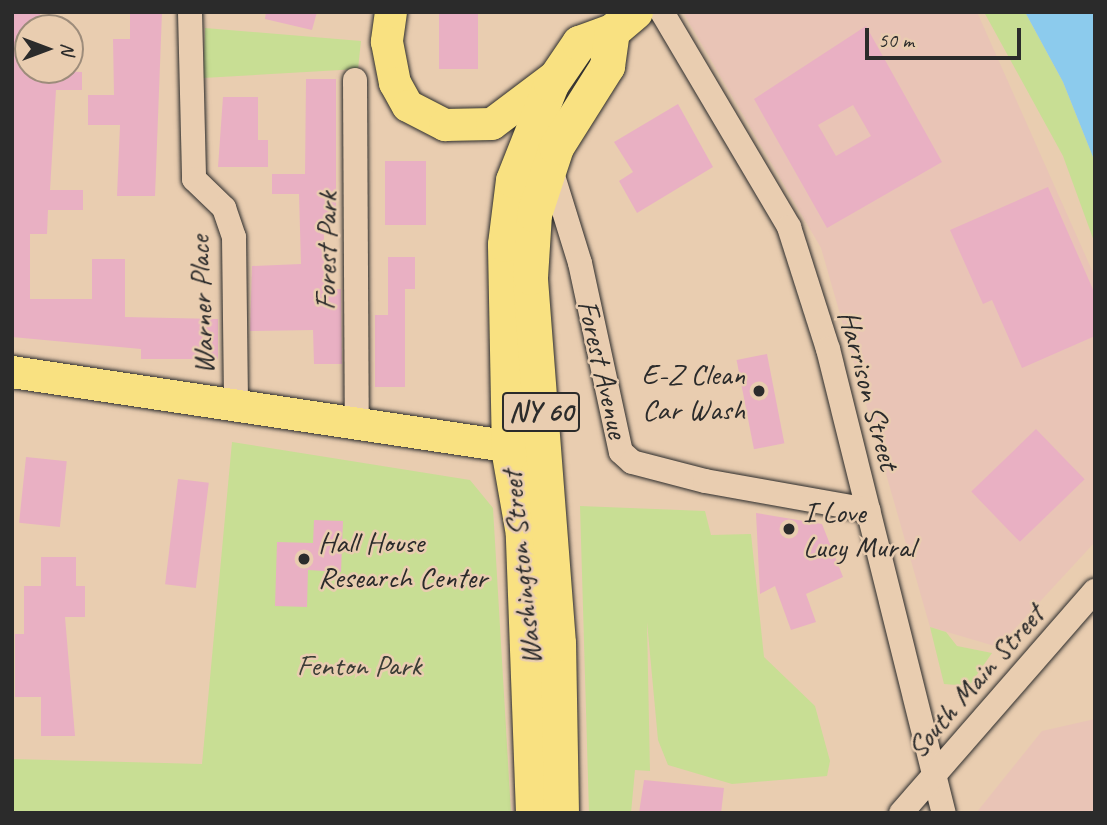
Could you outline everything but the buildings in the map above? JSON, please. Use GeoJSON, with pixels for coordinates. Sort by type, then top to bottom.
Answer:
{"type":"FeatureCollection","features":[{"type":"Feature","properties":{"kind":"highway","name":"Washington Street"},"geometry":{"type":"LineString","coordinates":[[533,813],[523,534],[509,449],[505,244],[513,180],[557,75],[579,43],[624,22]]}},
{"type":"Feature","properties":{"kind":"highway","name":"Washington Street"},"geometry":{"type":"LineString","coordinates":[[561,813],[559,668],[530,277],[534,214],[549,162],[607,66],[624,22]]}},
{"type":"Feature","properties":{"kind":"main road"},"geometry":{"type":"LineString","coordinates":[[391,12],[387,42],[395,83],[408,106],[445,125],[492,124],[557,75]]}},
{"type":"Feature","properties":{"kind":"main road"},"geometry":{"type":"LineString","coordinates":[[12,372],[236,401],[509,449],[544,451]]}},
{"type":"Feature","properties":{"kind":"street","name":"Warner Place"},"geometry":{"type":"LineString","coordinates":[[190,12],[194,179],[224,208],[234,237],[236,401]]}},
{"type":"Feature","properties":{"kind":"street","name":"Harrison Street"},"geometry":{"type":"LineString","coordinates":[[662,12],[789,227],[868,510],[944,813]]}},
{"type":"Feature","properties":{"kind":"street","name":"Forest Park"},"geometry":{"type":"LineString","coordinates":[[355,80],[357,423]]}},
{"type":"Feature","properties":{"kind":"street","name":"Forest Avenue"},"geometry":{"type":"LineString","coordinates":[[549,162],[580,263],[621,452],[632,463],[705,481],[868,510]]}},
{"type":"Feature","properties":{"kind":"street","name":"South Main Street"},"geometry":{"type":"LineString","coordinates":[[901,813],[1095,591]]}},
{"type":"Feature","properties":{"kind":"shaded area"},"geometry":{"type":"Polygon","coordinates":[[[977,12],[1095,277],[1095,542],[998,647],[930,627],[821,248],[684,14],[977,12]]]}},
{"type":"Feature","properties":{"kind":"shaded area"},"geometry":{"type":"Polygon","coordinates":[[[1095,719],[1095,813],[976,813],[1042,731],[1095,719]]]}},
{"type":"Feature","properties":{"kind":"green space"},"geometry":{"type":"Polygon","coordinates":[[[984,12],[1025,12],[1063,82],[1095,162],[1095,244],[1063,156],[984,12]]]}},
{"type":"Feature","properties":{"kind":"green space"},"geometry":{"type":"Polygon","coordinates":[[[205,28],[361,41],[358,69],[203,78],[205,28]]]}},
{"type":"Feature","properties":{"kind":"green space","name":"Fenton Park"},"geometry":{"type":"Polygon","coordinates":[[[232,442],[470,480],[493,508],[511,813],[12,813],[12,759],[202,764],[232,442]]]}},
{"type":"Feature","properties":{"kind":"green space"},"geometry":{"type":"Polygon","coordinates":[[[580,506],[705,511],[711,535],[751,534],[764,657],[815,706],[830,761],[827,776],[732,784],[668,765],[658,740],[647,622],[650,771],[635,770],[631,813],[589,813],[580,506]]]}},
{"type":"Feature","properties":{"kind":"green space"},"geometry":{"type":"Polygon","coordinates":[[[930,627],[946,632],[957,646],[992,653],[969,686],[944,684],[930,627]]]}},
{"type":"Feature","properties":{"kind":"water"},"geometry":{"type":"Polygon","coordinates":[[[1025,12],[1095,12],[1095,162],[1063,82],[1025,12]]]}},
{"type":"Feature","properties":{"kind":"place","name":"E-Z Clean Car Wash"},"geometry":{"type":"Point","coordinates":[759,391]}},
{"type":"Feature","properties":{"kind":"place","name":"I Love Lucy Mural"},"geometry":{"type":"Point","coordinates":[789,529]}},
{"type":"Feature","properties":{"kind":"place","name":"Hall House Research Center"},"geometry":{"type":"Point","coordinates":[304,559]}}]}
